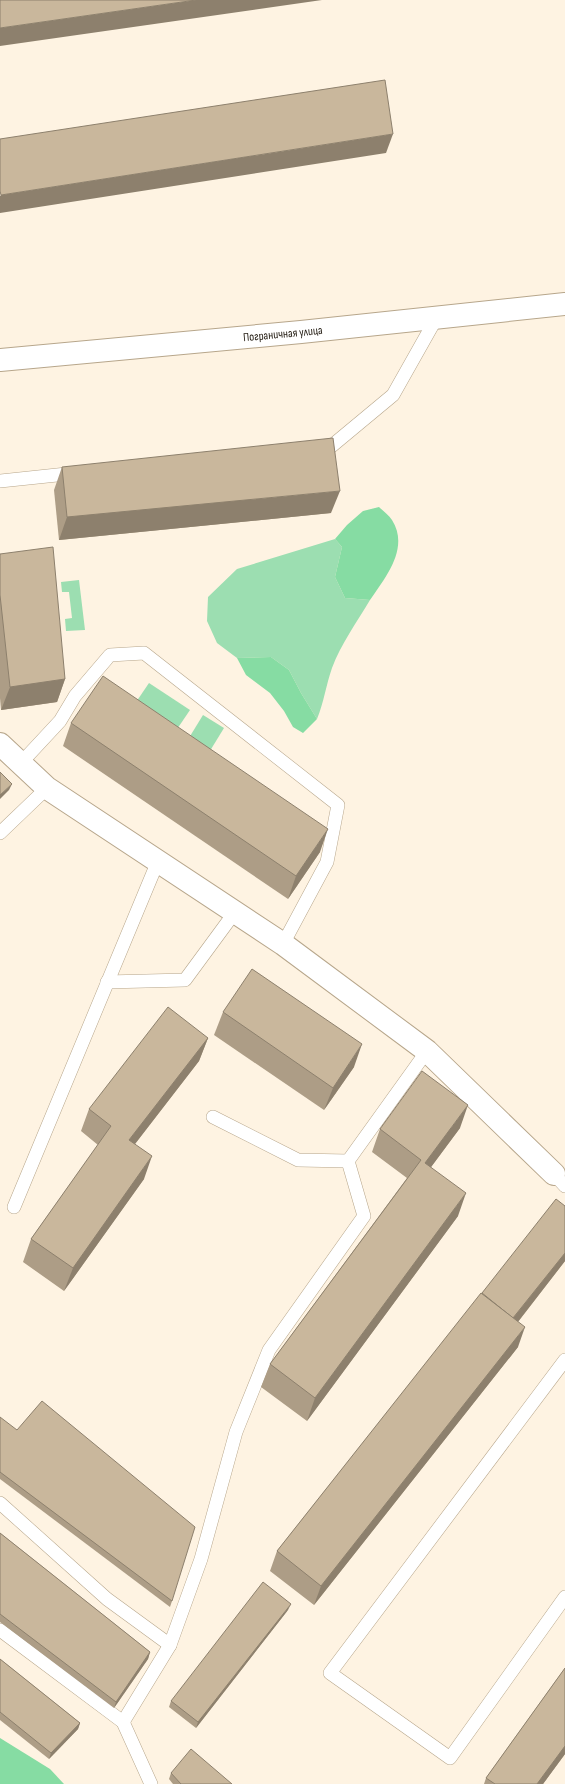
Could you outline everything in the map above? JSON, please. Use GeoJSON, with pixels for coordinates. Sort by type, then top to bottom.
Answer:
{"type":"FeatureCollection","features":[{"type":"Feature","properties":{"kind":"street","name":"Пограничная улица"},"geometry":{"type":"LineString","coordinates":[[0,360],[565,304]]}},
{"type":"Feature","properties":{"kind":"street"},"geometry":{"type":"LineString","coordinates":[[0,744],[47,788],[283,944],[427,1051],[560,1180]]}},
{"type":"Feature","properties":{"kind":"lane"},"geometry":{"type":"LineString","coordinates":[[305,451],[328,449],[393,395],[437,317]]}},
{"type":"Feature","properties":{"kind":"lane"},"geometry":{"type":"LineString","coordinates":[[0,481],[86,472]]}},
{"type":"Feature","properties":{"kind":"lane"},"geometry":{"type":"LineString","coordinates":[[21,763],[60,721],[75,696],[110,656],[144,653],[338,805],[327,862],[283,944]]}},
{"type":"Feature","properties":{"kind":"lane"},"geometry":{"type":"LineString","coordinates":[[0,833],[47,788]]}},
{"type":"Feature","properties":{"kind":"lane"},"geometry":{"type":"LineString","coordinates":[[14,1207],[158,861]]}},
{"type":"Feature","properties":{"kind":"lane"},"geometry":{"type":"LineString","coordinates":[[107,982],[185,980],[235,912]]}},
{"type":"Feature","properties":{"kind":"lane"},"geometry":{"type":"LineString","coordinates":[[348,1161],[427,1051]]}},
{"type":"Feature","properties":{"kind":"lane"},"geometry":{"type":"LineString","coordinates":[[213,1117],[298,1160],[348,1161]]}},
{"type":"Feature","properties":{"kind":"lane"},"geometry":{"type":"LineString","coordinates":[[123,1722],[170,1645],[201,1559],[236,1432],[269,1350],[364,1216],[348,1161]]}},
{"type":"Feature","properties":{"kind":"lane"},"geometry":{"type":"LineString","coordinates":[[565,1360],[330,1673],[450,1758],[565,1597]]}},
{"type":"Feature","properties":{"kind":"lane"},"geometry":{"type":"LineString","coordinates":[[0,1504],[107,1599],[170,1645]]}},
{"type":"Feature","properties":{"kind":"lane"},"geometry":{"type":"LineString","coordinates":[[0,1630],[123,1722],[151,1784]]}},
{"type":"Feature","properties":{"kind":"green space"},"geometry":{"type":"Polygon","coordinates":[[[379,507],[391,518],[397,531],[397,552],[388,572],[370,600],[345,598],[335,577],[342,547],[335,539],[347,525],[363,511],[379,507]]]}},
{"type":"Feature","properties":{"kind":"green space"},"geometry":{"type":"Polygon","coordinates":[[[335,539],[342,547],[335,577],[345,598],[370,600],[336,659],[317,719],[289,670],[271,657],[237,658],[217,643],[207,621],[208,597],[237,569],[335,539]]]}},
{"type":"Feature","properties":{"kind":"green space"},"geometry":{"type":"Polygon","coordinates":[[[79,580],[85,630],[66,631],[65,619],[72,618],[69,592],[62,592],[61,582],[79,580]]]}},
{"type":"Feature","properties":{"kind":"green space"},"geometry":{"type":"Polygon","coordinates":[[[271,657],[289,670],[317,719],[303,733],[293,727],[284,711],[270,693],[246,675],[237,658],[271,657]]]}},
{"type":"Feature","properties":{"kind":"green space"},"geometry":{"type":"Polygon","coordinates":[[[149,683],[190,710],[171,738],[130,711],[149,683]]]}},
{"type":"Feature","properties":{"kind":"green space"},"geometry":{"type":"Polygon","coordinates":[[[203,715],[224,728],[205,759],[184,746],[203,715]]]}},
{"type":"Feature","properties":{"kind":"green space"},"geometry":{"type":"Polygon","coordinates":[[[0,1738],[50,1769],[64,1784],[0,1784],[0,1738]]]}},
{"type":"Feature","properties":{"kind":"building"},"geometry":{"type":"Polygon","coordinates":[[[0,0],[196,0],[0,28],[0,0]]]}},
{"type":"Feature","properties":{"kind":"building"},"geometry":{"type":"Polygon","coordinates":[[[385,80],[393,134],[1,195],[0,139],[385,80]]]}},
{"type":"Feature","properties":{"kind":"building"},"geometry":{"type":"Polygon","coordinates":[[[333,438],[340,491],[67,517],[62,467],[333,438]]]}},
{"type":"Feature","properties":{"kind":"building"},"geometry":{"type":"Polygon","coordinates":[[[53,547],[65,679],[10,687],[0,595],[0,554],[53,547]]]}},
{"type":"Feature","properties":{"kind":"building"},"geometry":{"type":"Polygon","coordinates":[[[103,676],[328,829],[296,876],[71,723],[103,676]]]}},
{"type":"Feature","properties":{"kind":"building"},"geometry":{"type":"Polygon","coordinates":[[[0,772],[12,784],[0,795],[0,772]]]}},
{"type":"Feature","properties":{"kind":"building"},"geometry":{"type":"Polygon","coordinates":[[[252,969],[362,1044],[333,1088],[223,1012],[252,969]]]}},
{"type":"Feature","properties":{"kind":"building"},"geometry":{"type":"Polygon","coordinates":[[[168,1007],[208,1038],[129,1140],[152,1156],[73,1268],[31,1239],[111,1126],[89,1109],[168,1007]]]}},
{"type":"Feature","properties":{"kind":"building"},"geometry":{"type":"Polygon","coordinates":[[[422,1071],[468,1105],[425,1163],[466,1193],[315,1398],[270,1364],[421,1160],[380,1129],[422,1071]]]}},
{"type":"Feature","properties":{"kind":"building"},"geometry":{"type":"Polygon","coordinates":[[[556,1199],[565,1206],[565,1253],[513,1318],[482,1293],[556,1199]]]}},
{"type":"Feature","properties":{"kind":"building"},"geometry":{"type":"Polygon","coordinates":[[[481,1293],[525,1327],[321,1586],[277,1551],[481,1293]]]}},
{"type":"Feature","properties":{"kind":"building"},"geometry":{"type":"Polygon","coordinates":[[[42,1401],[195,1527],[172,1601],[0,1472],[0,1417],[17,1430],[42,1401]]]}},
{"type":"Feature","properties":{"kind":"building"},"geometry":{"type":"Polygon","coordinates":[[[0,1533],[150,1652],[116,1702],[0,1614],[0,1533]]]}},
{"type":"Feature","properties":{"kind":"building"},"geometry":{"type":"Polygon","coordinates":[[[263,1582],[291,1604],[198,1722],[171,1701],[263,1582]]]}},
{"type":"Feature","properties":{"kind":"building"},"geometry":{"type":"Polygon","coordinates":[[[0,1659],[80,1723],[51,1753],[0,1712],[0,1659]]]}},
{"type":"Feature","properties":{"kind":"building"},"geometry":{"type":"Polygon","coordinates":[[[565,1668],[565,1746],[537,1784],[495,1784],[486,1778],[565,1668]]]}},
{"type":"Feature","properties":{"kind":"building"},"geometry":{"type":"Polygon","coordinates":[[[191,1749],[232,1784],[181,1784],[171,1773],[191,1749]]]}}]}
